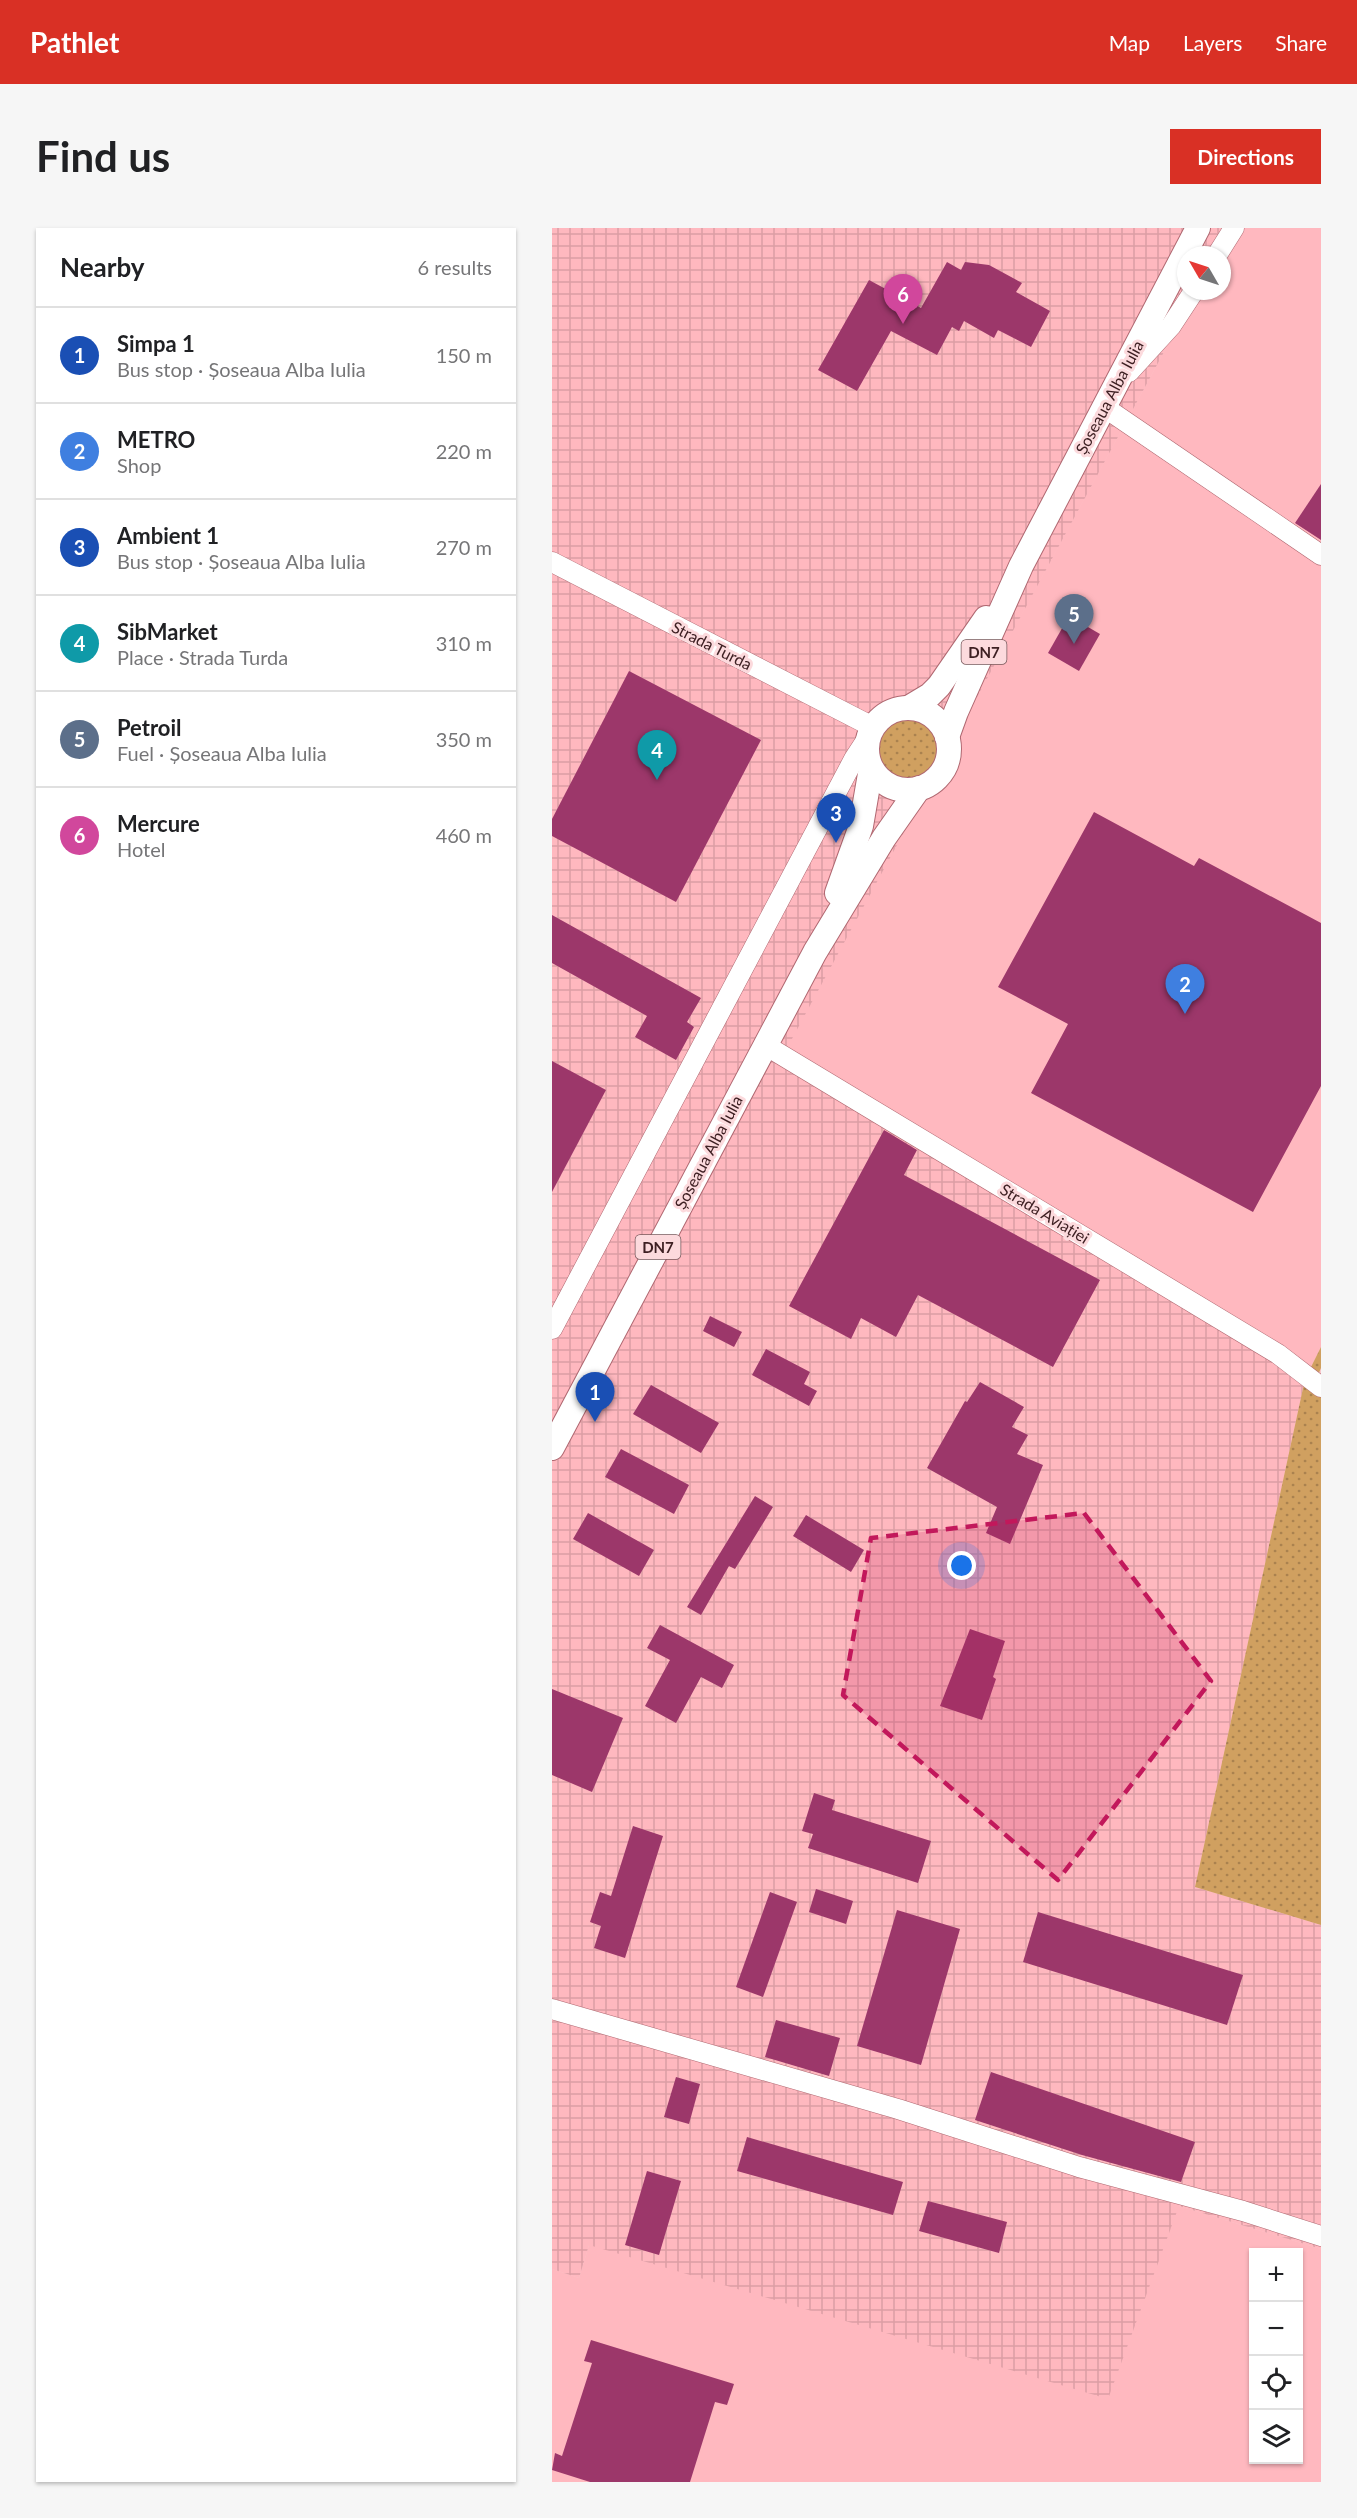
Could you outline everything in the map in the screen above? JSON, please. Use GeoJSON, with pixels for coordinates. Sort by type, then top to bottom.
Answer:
{"type":"FeatureCollection","features":[{"type":"Feature","properties":{"kind":"main road","name":"Șoseaua Alba Iulia"},"geometry":{"type":"LineString","coordinates":[[947,737],[1021,566],[1198,228]]}},
{"type":"Feature","properties":{"kind":"main road","name":"Șoseaua Alba Iulia"},"geometry":{"type":"LineString","coordinates":[[910,708],[930,695],[946,678],[1021,566]]}},
{"type":"Feature","properties":{"kind":"main road","name":"DN7"},"geometry":{"type":"LineString","coordinates":[[871,767],[867,755],[871,731],[889,712],[910,708]]}},
{"type":"Feature","properties":{"kind":"main road"},"geometry":{"type":"LineString","coordinates":[[910,708],[922,710],[934,716],[947,737]]}},
{"type":"Feature","properties":{"kind":"main road","name":"DN7"},"geometry":{"type":"LineString","coordinates":[[919,788],[935,780],[946,765],[949,747],[947,737]]}},
{"type":"Feature","properties":{"kind":"main road","name":"Șoseaua Alba Iulia"},"geometry":{"type":"LineString","coordinates":[[815,952],[861,826],[871,767]]}},
{"type":"Feature","properties":{"kind":"main road"},"geometry":{"type":"LineString","coordinates":[[871,767],[880,779],[892,787],[905,790],[919,788]]}},
{"type":"Feature","properties":{"kind":"main road","name":"Șoseaua Alba Iulia"},"geometry":{"type":"LineString","coordinates":[[552,1448],[815,952],[884,838],[919,788]]}},
{"type":"Feature","properties":{"kind":"street"},"geometry":{"type":"LineString","coordinates":[[1223,246],[1234,228]]}},
{"type":"Feature","properties":{"kind":"street"},"geometry":{"type":"LineString","coordinates":[[1188,300],[1171,326],[1108,398],[1321,555]]}},
{"type":"Feature","properties":{"kind":"street","name":"Strada Turda"},"geometry":{"type":"LineString","coordinates":[[552,562],[871,731]]}},
{"type":"Feature","properties":{"kind":"street"},"geometry":{"type":"LineString","coordinates":[[552,1329],[846,774],[871,731]]}},
{"type":"Feature","properties":{"kind":"street"},"geometry":{"type":"LineString","coordinates":[[846,774],[860,764],[871,767]]}},
{"type":"Feature","properties":{"kind":"street","name":"Strada Aviației"},"geometry":{"type":"LineString","coordinates":[[765,1045],[1278,1354],[1321,1387]]}},
{"type":"Feature","properties":{"kind":"street"},"geometry":{"type":"LineString","coordinates":[[552,2009],[898,2109],[1079,2167],[1243,2211],[1321,2236]]}},
{"type":"Feature","properties":{"kind":"highlighted area"},"geometry":{"type":"Polygon","coordinates":[[[1084,1513],[1211,1681],[1058,1880],[843,1695],[871,1538],[1084,1513]]]}},
{"type":"Feature","properties":{"kind":"shaded area"},"geometry":{"type":"Polygon","coordinates":[[[552,228],[1231,228],[1221,246],[1177,246],[1177,300],[1192,300],[780,1061],[1305,1379],[1195,1887],[1321,1925],[1321,2249],[1179,2206],[1108,2399],[589,2245],[579,2278],[552,2269],[552,228]]]}},
{"type":"Feature","properties":{"kind":"shaded area"},"geometry":{"type":"Polygon","coordinates":[[[1231,228],[1321,228],[1321,1347],[1305,1379],[779,1061],[1192,300],[1231,300],[1231,246],[1225,246],[1231,228]]]}},
{"type":"Feature","properties":{"kind":"shaded area"},"geometry":{"type":"Polygon","coordinates":[[[903,717],[915,717],[932,726],[939,737],[941,749],[939,761],[932,772],[915,781],[903,781],[891,776],[882,767],[877,755],[877,743],[882,731],[891,722],[903,717]]]}},
{"type":"Feature","properties":{"kind":"shaded area"},"geometry":{"type":"Polygon","coordinates":[[[1321,1347],[1321,1368],[1318,1375],[1321,1377],[1321,1925],[1195,1887],[1305,1379],[1321,1347]]]}},
{"type":"Feature","properties":{"kind":"shaded area"},"geometry":{"type":"Polygon","coordinates":[[[1179,2206],[1321,2249],[1321,2482],[552,2482],[552,2269],[579,2278],[589,2245],[1179,2206]]]}},
{"type":"Feature","properties":{"kind":"building"},"geometry":{"type":"Polygon","coordinates":[[[947,262],[961,270],[965,262],[989,265],[1022,283],[1016,292],[1050,311],[1031,347],[998,330],[994,338],[964,321],[959,331],[952,327],[937,355],[891,331],[857,391],[818,370],[869,280],[921,308],[947,262]]]}},
{"type":"Feature","properties":{"kind":"building"},"geometry":{"type":"Polygon","coordinates":[[[1321,484],[1321,540],[1295,523],[1321,484]]]}},
{"type":"Feature","properties":{"kind":"building"},"geometry":{"type":"Polygon","coordinates":[[[1069,616],[1100,634],[1079,671],[1048,653],[1069,616]]]}},
{"type":"Feature","properties":{"kind":"building"},"geometry":{"type":"Polygon","coordinates":[[[629,671],[761,740],[676,902],[552,836],[552,819],[629,671]]]}},
{"type":"Feature","properties":{"kind":"building"},"geometry":{"type":"Polygon","coordinates":[[[1094,812],[1194,866],[1199,858],[1321,923],[1321,1086],[1253,1212],[1031,1093],[1068,1024],[998,987],[1094,812]]]}},
{"type":"Feature","properties":{"kind":"building"},"geometry":{"type":"Polygon","coordinates":[[[552,915],[701,998],[687,1022],[694,1027],[676,1060],[635,1037],[647,1016],[552,963],[552,915]]]}},
{"type":"Feature","properties":{"kind":"building"},"geometry":{"type":"Polygon","coordinates":[[[552,1061],[606,1090],[552,1192],[552,1061]]]}},
{"type":"Feature","properties":{"kind":"building"},"geometry":{"type":"Polygon","coordinates":[[[884,1130],[917,1150],[904,1175],[1100,1280],[1053,1367],[918,1295],[896,1337],[861,1318],[851,1339],[789,1306],[884,1130]]]}},
{"type":"Feature","properties":{"kind":"building"},"geometry":{"type":"Polygon","coordinates":[[[710,1316],[742,1332],[734,1347],[703,1331],[710,1316]]]}},
{"type":"Feature","properties":{"kind":"building"},"geometry":{"type":"Polygon","coordinates":[[[766,1349],[810,1372],[804,1384],[817,1391],[809,1406],[752,1375],[766,1349]]]}},
{"type":"Feature","properties":{"kind":"building"},"geometry":{"type":"Polygon","coordinates":[[[980,1382],[1024,1407],[1012,1427],[1028,1435],[1017,1454],[1043,1465],[1010,1544],[986,1533],[997,1507],[927,1468],[965,1401],[967,1402],[980,1382]]]}},
{"type":"Feature","properties":{"kind":"building"},"geometry":{"type":"Polygon","coordinates":[[[651,1385],[719,1423],[701,1453],[633,1414],[651,1385]]]}},
{"type":"Feature","properties":{"kind":"building"},"geometry":{"type":"Polygon","coordinates":[[[621,1449],[689,1485],[674,1514],[605,1477],[621,1449]]]}},
{"type":"Feature","properties":{"kind":"building"},"geometry":{"type":"Polygon","coordinates":[[[755,1496],[773,1507],[735,1569],[729,1566],[701,1615],[687,1607],[755,1496]]]}},
{"type":"Feature","properties":{"kind":"building"},"geometry":{"type":"Polygon","coordinates":[[[588,1513],[654,1550],[639,1576],[573,1539],[588,1513]]]}},
{"type":"Feature","properties":{"kind":"building"},"geometry":{"type":"Polygon","coordinates":[[[806,1515],[864,1550],[851,1572],[793,1536],[806,1515]]]}},
{"type":"Feature","properties":{"kind":"building"},"geometry":{"type":"Polygon","coordinates":[[[660,1625],[734,1665],[722,1688],[701,1677],[676,1723],[645,1706],[670,1660],[647,1648],[660,1625]]]}},
{"type":"Feature","properties":{"kind":"building"},"geometry":{"type":"Polygon","coordinates":[[[970,1629],[1005,1641],[993,1677],[996,1679],[982,1720],[940,1706],[970,1629]]]}},
{"type":"Feature","properties":{"kind":"building"},"geometry":{"type":"Polygon","coordinates":[[[552,1689],[623,1718],[592,1792],[552,1775],[552,1689]]]}},
{"type":"Feature","properties":{"kind":"building"},"geometry":{"type":"Polygon","coordinates":[[[814,1793],[835,1800],[832,1810],[931,1841],[918,1883],[808,1848],[813,1834],[802,1831],[814,1793]]]}},
{"type":"Feature","properties":{"kind":"building"},"geometry":{"type":"Polygon","coordinates":[[[633,1826],[663,1836],[625,1958],[594,1948],[601,1926],[590,1922],[600,1892],[611,1896],[633,1826]]]}},
{"type":"Feature","properties":{"kind":"building"},"geometry":{"type":"Polygon","coordinates":[[[816,1889],[853,1901],[846,1924],[809,1912],[816,1889]]]}},
{"type":"Feature","properties":{"kind":"building"},"geometry":{"type":"Polygon","coordinates":[[[770,1892],[797,1902],[763,1997],[736,1987],[770,1892]]]}},
{"type":"Feature","properties":{"kind":"building"},"geometry":{"type":"Polygon","coordinates":[[[897,1910],[960,1929],[921,2065],[857,2046],[897,1910]]]}},
{"type":"Feature","properties":{"kind":"building"},"geometry":{"type":"Polygon","coordinates":[[[1038,1912],[1243,1975],[1227,2025],[1023,1962],[1038,1912]]]}},
{"type":"Feature","properties":{"kind":"building"},"geometry":{"type":"Polygon","coordinates":[[[776,2020],[840,2038],[829,2076],[765,2057],[776,2020]]]}},
{"type":"Feature","properties":{"kind":"building"},"geometry":{"type":"Polygon","coordinates":[[[991,2072],[1195,2142],[1181,2182],[1082,2155],[975,2120],[991,2072]]]}},
{"type":"Feature","properties":{"kind":"building"},"geometry":{"type":"Polygon","coordinates":[[[676,2077],[700,2084],[689,2124],[664,2117],[676,2077]]]}},
{"type":"Feature","properties":{"kind":"building"},"geometry":{"type":"Polygon","coordinates":[[[747,2137],[903,2182],[893,2215],[737,2171],[747,2137]]]}},
{"type":"Feature","properties":{"kind":"building"},"geometry":{"type":"Polygon","coordinates":[[[647,2171],[681,2181],[659,2255],[625,2245],[647,2171]]]}},
{"type":"Feature","properties":{"kind":"building"},"geometry":{"type":"Polygon","coordinates":[[[928,2201],[1007,2222],[999,2253],[919,2231],[928,2201]]]}},
{"type":"Feature","properties":{"kind":"building"},"geometry":{"type":"Polygon","coordinates":[[[591,2340],[734,2384],[727,2405],[715,2402],[690,2482],[590,2482],[552,2470],[555,2453],[562,2456],[592,2363],[584,2361],[591,2340]]]}},
{"type":"Feature","properties":{"kind":"place","name":"Mercure"},"geometry":{"type":"Point","coordinates":[903,324]}},
{"type":"Feature","properties":{"kind":"place","name":"Petroil"},"geometry":{"type":"Point","coordinates":[1074,644]}},
{"type":"Feature","properties":{"kind":"place","name":"SibMarket"},"geometry":{"type":"Point","coordinates":[657,780]}},
{"type":"Feature","properties":{"kind":"place","name":"Ambient 1"},"geometry":{"type":"Point","coordinates":[836,843]}},
{"type":"Feature","properties":{"kind":"place","name":"METRO"},"geometry":{"type":"Point","coordinates":[1185,1014]}},
{"type":"Feature","properties":{"kind":"place","name":"Simpa 1"},"geometry":{"type":"Point","coordinates":[595,1422]}}]}
